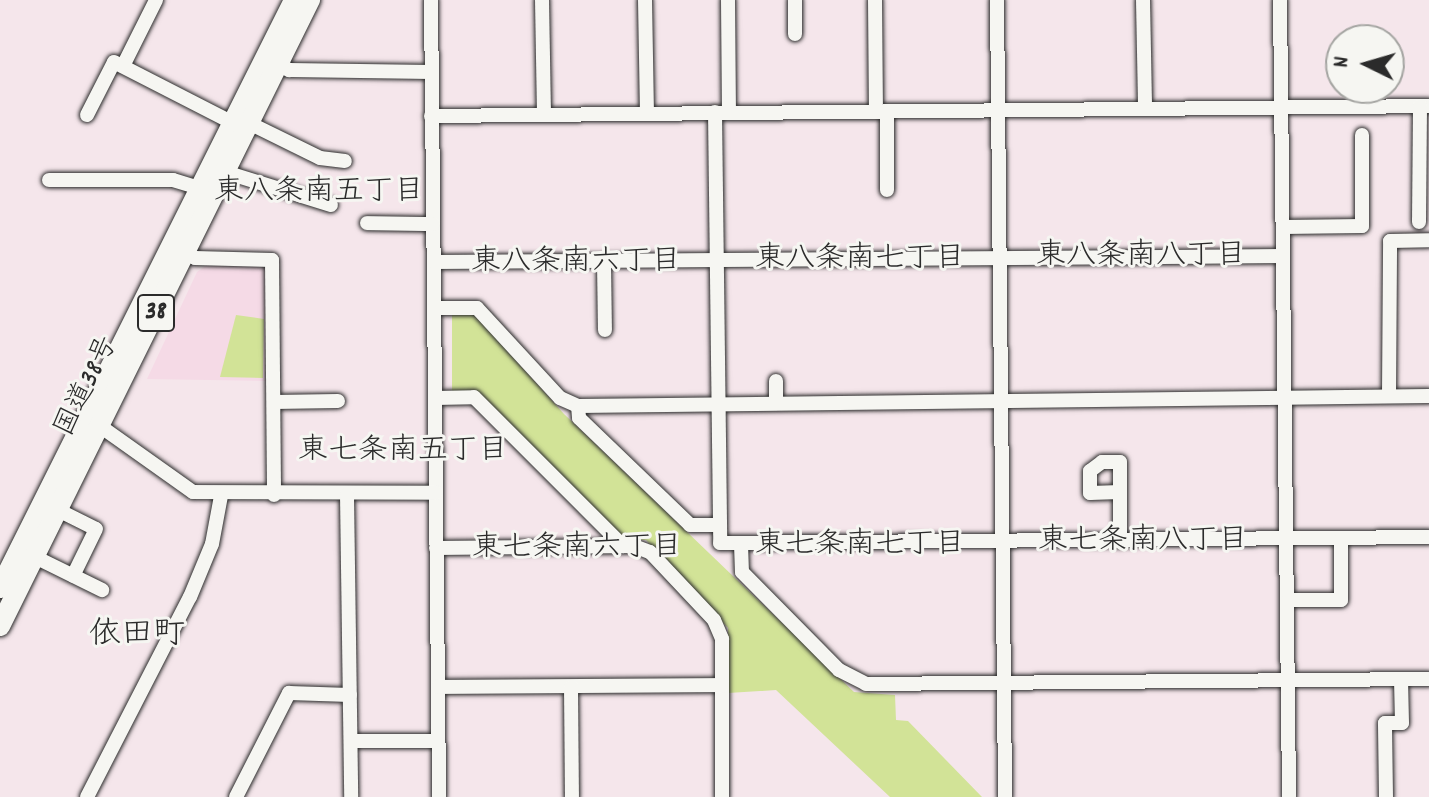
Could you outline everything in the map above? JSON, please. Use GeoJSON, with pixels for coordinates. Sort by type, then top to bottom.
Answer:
{"type":"FeatureCollection","features":[{"type":"Feature","properties":{"kind":"highway","name":"国道38号"},"geometry":{"type":"LineString","coordinates":[[0,626],[225,172],[240,123],[294,0]]}},
{"type":"Feature","properties":{"kind":"highway","name":"国道38号"},"geometry":{"type":"LineString","coordinates":[[0,588],[5,566],[199,188],[279,64],[310,0]]}},
{"type":"Feature","properties":{"kind":"street"},"geometry":{"type":"LineString","coordinates":[[123,66],[156,0]]}},
{"type":"Feature","properties":{"kind":"street"},"geometry":{"type":"LineString","coordinates":[[431,0],[439,797]]}},
{"type":"Feature","properties":{"kind":"street"},"geometry":{"type":"LineString","coordinates":[[542,0],[544,114]]}},
{"type":"Feature","properties":{"kind":"street"},"geometry":{"type":"LineString","coordinates":[[645,0],[647,112]]}},
{"type":"Feature","properties":{"kind":"street"},"geometry":{"type":"LineString","coordinates":[[728,0],[717,262],[720,543],[1429,537]]}},
{"type":"Feature","properties":{"kind":"street"},"geometry":{"type":"LineString","coordinates":[[795,0],[795,34]]}},
{"type":"Feature","properties":{"kind":"street"},"geometry":{"type":"LineString","coordinates":[[875,0],[887,190]]}},
{"type":"Feature","properties":{"kind":"street"},"geometry":{"type":"LineString","coordinates":[[997,0],[1005,797]]}},
{"type":"Feature","properties":{"kind":"street"},"geometry":{"type":"LineString","coordinates":[[1143,0],[1145,108]]}},
{"type":"Feature","properties":{"kind":"street"},"geometry":{"type":"LineString","coordinates":[[1280,0],[1287,396],[1289,797]]}},
{"type":"Feature","properties":{"kind":"street"},"geometry":{"type":"LineString","coordinates":[[87,115],[114,62],[320,158],[345,161]]}},
{"type":"Feature","properties":{"kind":"street"},"geometry":{"type":"LineString","coordinates":[[279,64],[289,70],[431,72]]}},
{"type":"Feature","properties":{"kind":"street"},"geometry":{"type":"LineString","coordinates":[[431,116],[1425,106],[1419,222]]}},
{"type":"Feature","properties":{"kind":"street"},"geometry":{"type":"LineString","coordinates":[[1283,227],[1362,226],[1362,135]]}},
{"type":"Feature","properties":{"kind":"street"},"geometry":{"type":"LineString","coordinates":[[225,172],[331,205]]}},
{"type":"Feature","properties":{"kind":"street"},"geometry":{"type":"LineString","coordinates":[[49,180],[173,180],[199,188]]}},
{"type":"Feature","properties":{"kind":"street"},"geometry":{"type":"LineString","coordinates":[[367,223],[433,224]]}},
{"type":"Feature","properties":{"kind":"street"},"geometry":{"type":"LineString","coordinates":[[1389,396],[1390,241],[1429,240]]}},
{"type":"Feature","properties":{"kind":"street"},"geometry":{"type":"LineString","coordinates":[[186,253],[195,258],[272,260],[274,495]]}},
{"type":"Feature","properties":{"kind":"street"},"geometry":{"type":"LineString","coordinates":[[434,262],[1283,256]]}},
{"type":"Feature","properties":{"kind":"street"},"geometry":{"type":"LineString","coordinates":[[604,262],[605,330]]}},
{"type":"Feature","properties":{"kind":"street"},"geometry":{"type":"LineString","coordinates":[[434,308],[477,308],[560,398],[578,406],[1429,396]]}},
{"type":"Feature","properties":{"kind":"street"},"geometry":{"type":"LineString","coordinates":[[776,381],[776,403]]}},
{"type":"Feature","properties":{"kind":"street"},"geometry":{"type":"LineString","coordinates":[[435,398],[474,397],[623,546]]}},
{"type":"Feature","properties":{"kind":"street"},"geometry":{"type":"LineString","coordinates":[[274,402],[338,401]]}},
{"type":"Feature","properties":{"kind":"street"},"geometry":{"type":"LineString","coordinates":[[578,406],[579,418],[690,525],[719,525]]}},
{"type":"Feature","properties":{"kind":"street"},"geometry":{"type":"LineString","coordinates":[[100,426],[193,492],[221,496],[436,493]]}},
{"type":"Feature","properties":{"kind":"street"},"geometry":{"type":"LineString","coordinates":[[1120,492],[1120,541]]}},
{"type":"Feature","properties":{"kind":"street"},"geometry":{"type":"LineString","coordinates":[[347,495],[351,797]]}},
{"type":"Feature","properties":{"kind":"street"},"geometry":{"type":"LineString","coordinates":[[87,797],[190,597],[212,544],[221,496]]}},
{"type":"Feature","properties":{"kind":"street"},"geometry":{"type":"LineString","coordinates":[[58,510],[96,529],[73,576]]}},
{"type":"Feature","properties":{"kind":"street"},"geometry":{"type":"LineString","coordinates":[[1288,600],[1341,600],[1341,539]]}},
{"type":"Feature","properties":{"kind":"street"},"geometry":{"type":"LineString","coordinates":[[741,544],[742,572],[852,681],[1003,684],[1429,679]]}},
{"type":"Feature","properties":{"kind":"street"},"geometry":{"type":"LineString","coordinates":[[436,548],[623,546],[650,552],[714,620],[722,639],[722,797]]}},
{"type":"Feature","properties":{"kind":"street"},"geometry":{"type":"LineString","coordinates":[[35,557],[102,590]]}},
{"type":"Feature","properties":{"kind":"street"},"geometry":{"type":"LineString","coordinates":[[1386,797],[1385,723],[1402,723],[1401,680]]}},
{"type":"Feature","properties":{"kind":"street"},"geometry":{"type":"LineString","coordinates":[[438,687],[722,685]]}},
{"type":"Feature","properties":{"kind":"street"},"geometry":{"type":"LineString","coordinates":[[571,687],[572,797]]}},
{"type":"Feature","properties":{"kind":"street"},"geometry":{"type":"LineString","coordinates":[[236,797],[289,693],[350,695]]}},
{"type":"Feature","properties":{"kind":"street"},"geometry":{"type":"LineString","coordinates":[[351,741],[438,741]]}},
{"type":"Feature","properties":{"kind":"shaded area"},"geometry":{"type":"Polygon","coordinates":[[[208,264],[264,265],[268,276],[267,381],[147,379],[197,272],[208,264]]]}},
{"type":"Feature","properties":{"kind":"green space"},"geometry":{"type":"Polygon","coordinates":[[[452,313],[475,315],[564,414],[854,692],[895,695],[896,720],[908,721],[982,797],[890,797],[776,690],[728,693],[728,628],[646,540],[623,539],[475,393],[452,393],[452,313]]]}},
{"type":"Feature","properties":{"kind":"green space"},"geometry":{"type":"Polygon","coordinates":[[[236,315],[264,319],[263,378],[220,377],[236,315]]]}},
{"type":"Feature","properties":{"kind":"district","name":"東八条南五丁目"},"geometry":{"type":"Point","coordinates":[319,194]}},
{"type":"Feature","properties":{"kind":"district","name":"東八条南八丁目"},"geometry":{"type":"Point","coordinates":[1141,258]}},
{"type":"Feature","properties":{"kind":"district","name":"東八条南七丁目"},"geometry":{"type":"Point","coordinates":[860,261]}},
{"type":"Feature","properties":{"kind":"district","name":"東八条南六丁目"},"geometry":{"type":"Point","coordinates":[576,264]}},
{"type":"Feature","properties":{"kind":"district","name":"東七条南五丁目"},"geometry":{"type":"Point","coordinates":[403,453]}},
{"type":"Feature","properties":{"kind":"district","name":"東七条南八丁目"},"geometry":{"type":"Point","coordinates":[1143,543]}},
{"type":"Feature","properties":{"kind":"district","name":"東七条南七丁目"},"geometry":{"type":"Point","coordinates":[860,547]}},
{"type":"Feature","properties":{"kind":"district","name":"東七条南六丁目"},"geometry":{"type":"Point","coordinates":[577,550]}},
{"type":"Feature","properties":{"kind":"district","name":"依田町"},"geometry":{"type":"Point","coordinates":[137,636]}}]}
